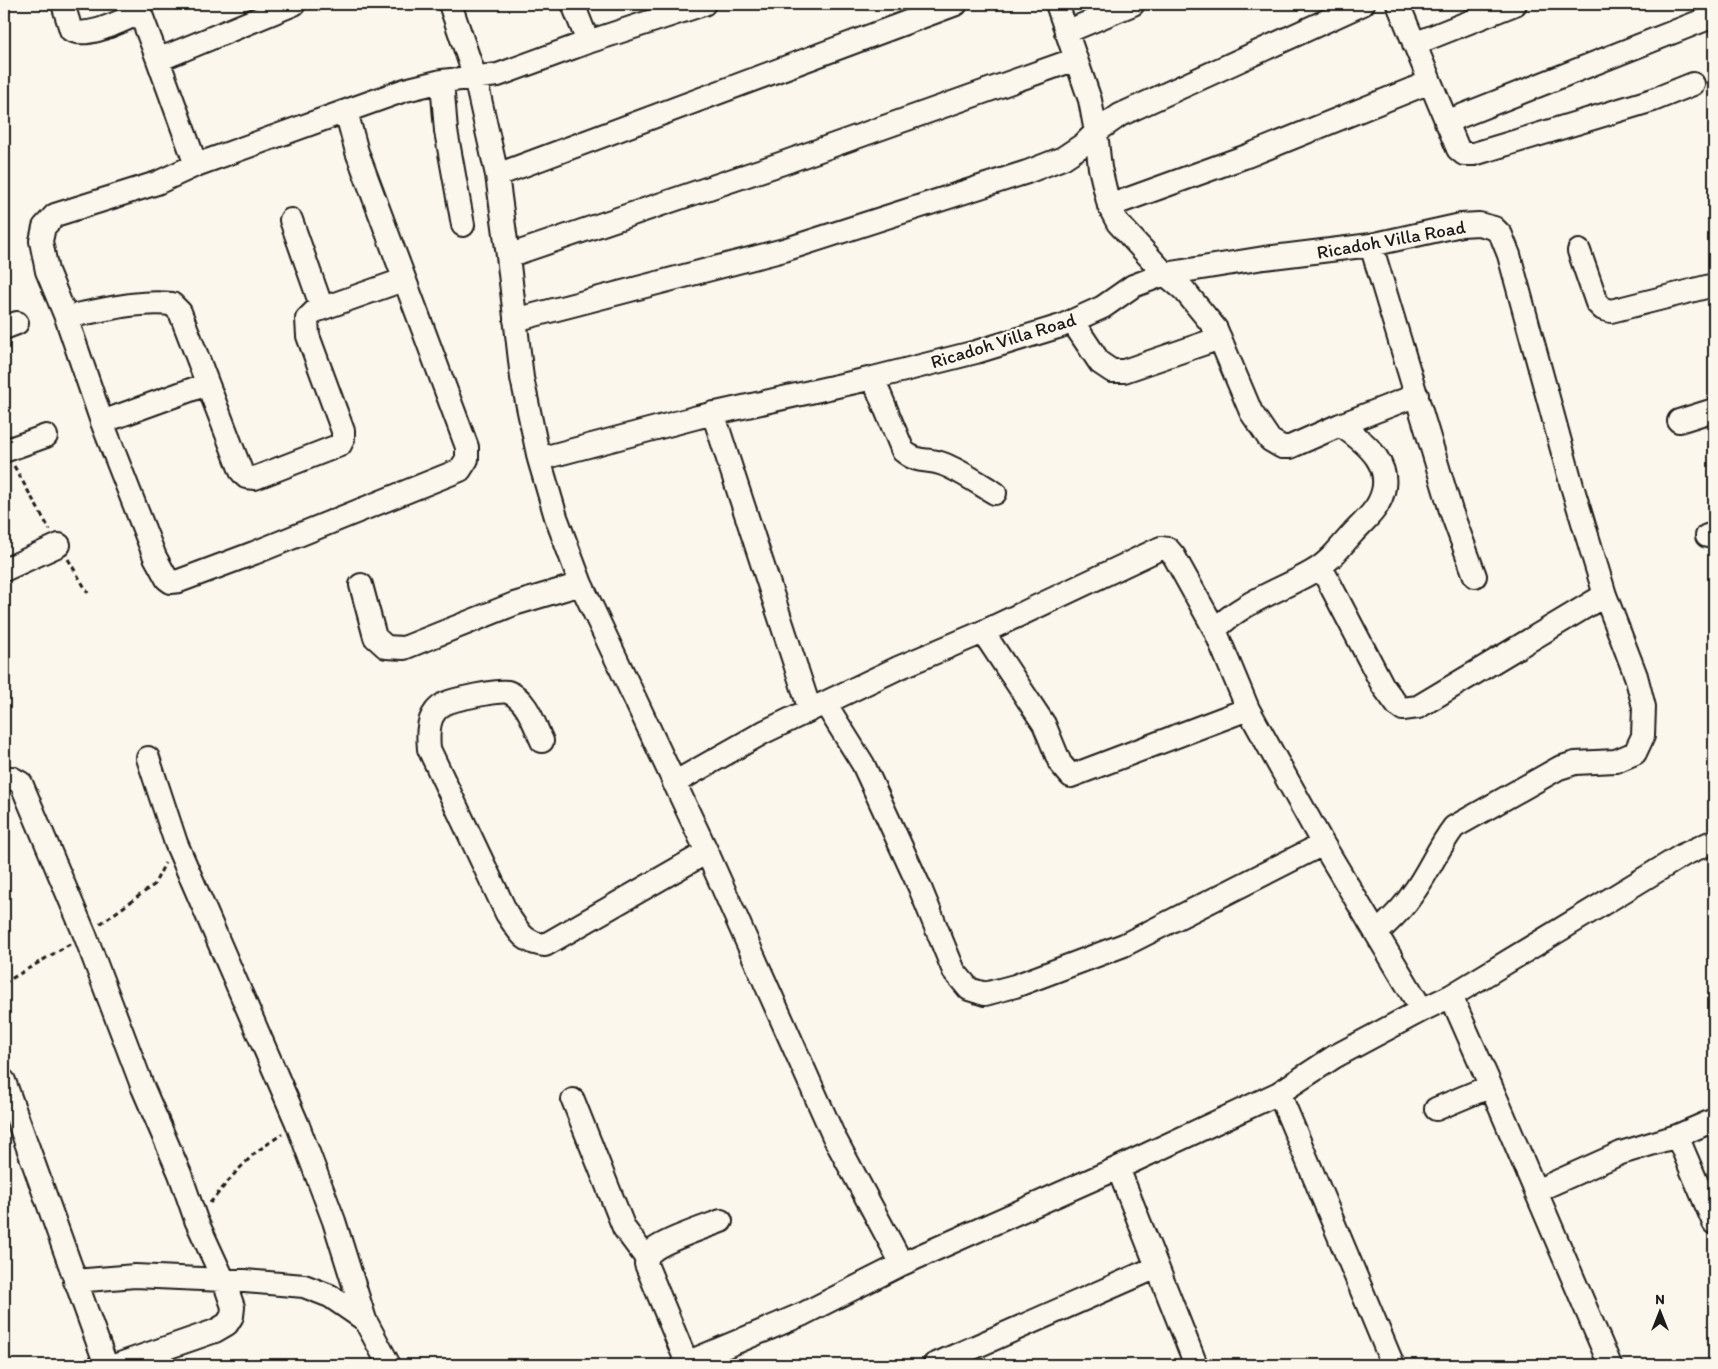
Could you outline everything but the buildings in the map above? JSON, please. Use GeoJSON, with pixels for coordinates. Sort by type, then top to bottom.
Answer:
{"type":"FeatureCollection","features":[{"type":"Feature","properties":{"kind":"street"},"geometry":{"type":"LineString","coordinates":[[63,4],[71,30],[77,33],[86,33],[104,28],[139,8],[196,165]]}},
{"type":"Feature","properties":{"kind":"street"},"geometry":{"type":"LineString","coordinates":[[158,60],[294,4]]}},
{"type":"Feature","properties":{"kind":"street"},"geometry":{"type":"LineString","coordinates":[[450,4],[475,76],[497,176],[522,378],[539,459],[556,517],[581,584],[707,852],[834,1137],[902,1264]]}},
{"type":"Feature","properties":{"kind":"street"},"geometry":{"type":"LineString","coordinates":[[573,4],[588,42]]}},
{"type":"Feature","properties":{"kind":"street"},"geometry":{"type":"LineString","coordinates":[[346,111],[357,152],[467,447],[467,459],[460,470],[254,553],[179,581],[171,582],[167,579],[155,557],[102,422],[66,316],[47,271],[41,241],[44,226],[55,215],[157,182],[196,165],[346,111],[405,90],[442,81],[498,75],[588,42],[704,4]]}},
{"type":"Feature","properties":{"kind":"street"},"geometry":{"type":"LineString","coordinates":[[497,176],[956,4]]}},
{"type":"Feature","properties":{"kind":"street"},"geometry":{"type":"LineString","coordinates":[[1057,4],[1090,100],[1100,168],[1109,206],[1118,223],[1166,274],[1184,290],[1216,329],[1251,412],[1270,440],[1282,447],[1290,447],[1417,395]]}},
{"type":"Feature","properties":{"kind":"street"},"geometry":{"type":"LineString","coordinates":[[1066,32],[1133,4]]}},
{"type":"Feature","properties":{"kind":"street"},"geometry":{"type":"LineString","coordinates":[[515,320],[784,250],[1027,172],[1063,158],[1120,116],[1363,4]]}},
{"type":"Feature","properties":{"kind":"street"},"geometry":{"type":"LineString","coordinates":[[1398,4],[1446,122],[1458,149],[1464,154],[1474,154],[1653,100],[1693,84]]}},
{"type":"Feature","properties":{"kind":"street"},"geometry":{"type":"LineString","coordinates":[[1414,44],[1515,4]]}},
{"type":"Feature","properties":{"kind":"street"},"geometry":{"type":"LineString","coordinates":[[1446,122],[1714,16]]}},
{"type":"Feature","properties":{"kind":"street"},"geometry":{"type":"LineString","coordinates":[[508,256],[783,163],[1076,59]]}},
{"type":"Feature","properties":{"kind":"street"},"geometry":{"type":"LineString","coordinates":[[442,81],[446,131],[463,226]]}},
{"type":"Feature","properties":{"kind":"street"},"geometry":{"type":"LineString","coordinates":[[1109,206],[1246,156],[1430,82]]}},
{"type":"Feature","properties":{"kind":"street"},"geometry":{"type":"LineString","coordinates":[[291,220],[322,308]]}},
{"type":"Feature","properties":{"kind":"street","name":"Ricadoh Villa Road"},"geometry":{"type":"LineString","coordinates":[[539,459],[713,413],[873,378],[976,352],[1061,326],[1103,307],[1133,286],[1166,274],[1264,258],[1371,246],[1461,225],[1479,224],[1494,228],[1501,236],[1509,256],[1604,595]]}},
{"type":"Feature","properties":{"kind":"street"},"geometry":{"type":"LineString","coordinates":[[1371,246],[1417,395],[1450,511],[1475,576]]}},
{"type":"Feature","properties":{"kind":"street"},"geometry":{"type":"LineString","coordinates":[[1579,251],[1597,303],[1603,309],[1611,311],[1714,285]]}},
{"type":"Feature","properties":{"kind":"street"},"geometry":{"type":"LineString","coordinates":[[66,316],[125,306],[162,302],[172,304],[180,312],[238,464],[246,477],[255,478],[340,445],[342,439],[343,431],[308,336],[307,319],[314,311],[404,280]]}},
{"type":"Feature","properties":{"kind":"street"},"geometry":{"type":"LineString","coordinates":[[1072,321],[1100,363],[1112,371],[1124,371],[1220,338]]}},
{"type":"Feature","properties":{"kind":"street"},"geometry":{"type":"LineString","coordinates":[[873,378],[903,451],[910,457],[921,461],[944,464],[995,493]]}},
{"type":"Feature","properties":{"kind":"street"},"geometry":{"type":"LineString","coordinates":[[102,422],[207,384]]}},
{"type":"Feature","properties":{"kind":"street"},"geometry":{"type":"LineString","coordinates":[[1679,421],[1714,410]]}},
{"type":"Feature","properties":{"kind":"street"},"geometry":{"type":"LineString","coordinates":[[713,413],[818,706],[863,764],[920,888],[954,971],[969,989],[984,994],[1015,986],[1124,945],[1323,844]]}},
{"type":"Feature","properties":{"kind":"street"},"geometry":{"type":"LineString","coordinates":[[1215,630],[1228,617],[1243,608],[1320,567],[1378,505],[1384,488],[1382,465],[1371,449],[1340,425]]}},
{"type":"Feature","properties":{"kind":"street"},"geometry":{"type":"LineString","coordinates":[[8,457],[46,436]]}},
{"type":"Feature","properties":{"kind":"street"},"geometry":{"type":"LineString","coordinates":[[4,570],[59,545]]}},
{"type":"Feature","properties":{"kind":"street"},"geometry":{"type":"LineString","coordinates":[[674,783],[764,732],[898,668],[984,632],[1160,548],[1168,549],[1174,556],[1215,630],[1248,709],[1323,844],[1422,1010]]}},
{"type":"Feature","properties":{"kind":"street"},"geometry":{"type":"LineString","coordinates":[[1320,567],[1382,686],[1398,706],[1403,709],[1418,707],[1604,595],[1636,676],[1644,707],[1643,736],[1635,753],[1616,762],[1575,763],[1559,768],[1454,827],[1411,897],[1377,933]]}},
{"type":"Feature","properties":{"kind":"street"},"geometry":{"type":"LineString","coordinates":[[360,586],[375,637],[386,647],[404,648],[514,604],[581,584]]}},
{"type":"Feature","properties":{"kind":"street"},"geometry":{"type":"LineString","coordinates":[[984,632],[1044,724],[1060,763],[1071,776],[1248,709]]}},
{"type":"Feature","properties":{"kind":"street"},"geometry":{"type":"LineString","coordinates":[[542,741],[524,704],[507,691],[490,692],[445,703],[435,712],[430,722],[428,735],[428,749],[507,914],[523,937],[533,944],[545,946],[707,852]]}},
{"type":"Feature","properties":{"kind":"street"},"geometry":{"type":"LineString","coordinates":[[148,758],[176,843],[297,1123],[334,1221],[365,1320],[389,1365]]}},
{"type":"Feature","properties":{"kind":"street"},"geometry":{"type":"LineString","coordinates":[[4,779],[12,778],[21,783],[85,935],[143,1088],[180,1174],[196,1220],[224,1281],[233,1307],[232,1316],[227,1324],[215,1331],[117,1365]]}},
{"type":"Feature","properties":{"kind":"street"},"geometry":{"type":"LineString","coordinates":[[721,1221],[658,1247],[648,1254],[646,1264],[684,1364],[803,1314],[902,1264],[1118,1168],[1279,1093],[1334,1057],[1451,996],[1625,889],[1683,855],[1714,841]]}},
{"type":"Feature","properties":{"kind":"street"},"geometry":{"type":"LineString","coordinates":[[1451,996],[1610,1365]]}},
{"type":"Feature","properties":{"kind":"street"},"geometry":{"type":"LineString","coordinates":[[4,1081],[106,1365]]}},
{"type":"Feature","properties":{"kind":"street"},"geometry":{"type":"LineString","coordinates":[[1436,1109],[1491,1086]]}},
{"type":"Feature","properties":{"kind":"street"},"geometry":{"type":"LineString","coordinates":[[1279,1093],[1393,1365]]}},
{"type":"Feature","properties":{"kind":"street"},"geometry":{"type":"LineString","coordinates":[[573,1100],[624,1228],[647,1259]]}},
{"type":"Feature","properties":{"kind":"street"},"geometry":{"type":"LineString","coordinates":[[1536,1191],[1621,1152],[1677,1136],[1714,1120]]}},
{"type":"Feature","properties":{"kind":"street"},"geometry":{"type":"LineString","coordinates":[[1677,1136],[1714,1223]]}},
{"type":"Feature","properties":{"kind":"street"},"geometry":{"type":"LineString","coordinates":[[1118,1168],[1196,1365]]}},
{"type":"Feature","properties":{"kind":"street"},"geometry":{"type":"LineString","coordinates":[[934,1365],[1157,1267]]}},
{"type":"Feature","properties":{"kind":"street"},"geometry":{"type":"LineString","coordinates":[[75,1281],[135,1276],[304,1286],[330,1296],[365,1320]]}},
{"type":"Feature","properties":{"kind":"path"},"geometry":{"type":"LineString","coordinates":[[8,457],[88,593]]}},
{"type":"Feature","properties":{"kind":"path"},"geometry":{"type":"LineString","coordinates":[[196,1220],[236,1172],[256,1152],[297,1123]]}}]}
